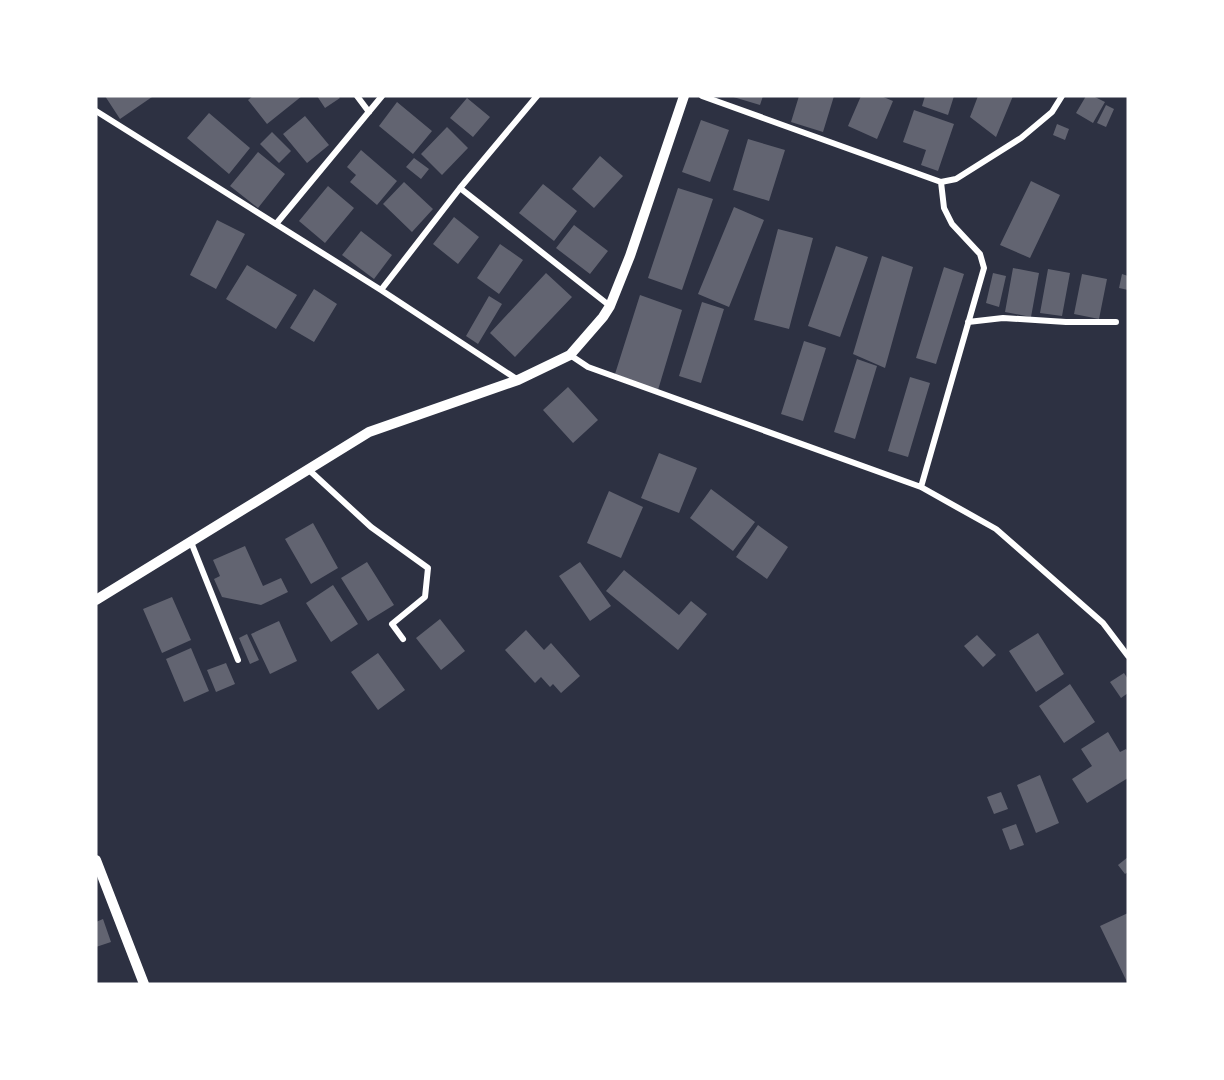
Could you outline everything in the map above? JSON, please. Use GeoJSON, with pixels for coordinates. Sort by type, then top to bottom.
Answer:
{"type":"FeatureCollection","features":[{"type":"Feature","properties":{"kind":"street"},"geometry":{"type":"LineString","coordinates":[[357,96],[369,112]]}},
{"type":"Feature","properties":{"kind":"street"},"geometry":{"type":"LineString","coordinates":[[276,224],[382,96]]}},
{"type":"Feature","properties":{"kind":"street"},"geometry":{"type":"LineString","coordinates":[[381,290],[460,188],[537,96]]}},
{"type":"Feature","properties":{"kind":"street"},"geometry":{"type":"LineString","coordinates":[[96,600],[369,432],[518,380],[570,355],[610,306],[630,256],[684,96]]}},
{"type":"Feature","properties":{"kind":"street"},"geometry":{"type":"LineString","coordinates":[[702,96],[941,182],[956,179],[1022,138],[1052,112],[1062,96]]}},
{"type":"Feature","properties":{"kind":"street"},"geometry":{"type":"LineString","coordinates":[[96,111],[381,290],[518,380]]}},
{"type":"Feature","properties":{"kind":"street"},"geometry":{"type":"LineString","coordinates":[[921,487],[984,268],[980,254],[952,224],[944,208],[941,182]]}},
{"type":"Feature","properties":{"kind":"street"},"geometry":{"type":"LineString","coordinates":[[460,188],[610,306]]}},
{"type":"Feature","properties":{"kind":"street"},"geometry":{"type":"LineString","coordinates":[[968,322],[1003,318],[1116,322]]}},
{"type":"Feature","properties":{"kind":"street"},"geometry":{"type":"LineString","coordinates":[[570,355],[588,367],[921,487],[996,529],[1103,623],[1128,656]]}},
{"type":"Feature","properties":{"kind":"street"},"geometry":{"type":"LineString","coordinates":[[309,470],[371,527],[428,568],[425,597],[392,624],[403,639]]}},
{"type":"Feature","properties":{"kind":"street"},"geometry":{"type":"LineString","coordinates":[[191,542],[238,660]]}},
{"type":"Feature","properties":{"kind":"street"},"geometry":{"type":"LineString","coordinates":[[96,860],[144,984]]}},
{"type":"Feature","properties":{"kind":"building"},"geometry":{"type":"Polygon","coordinates":[[[105,96],[151,96],[152,97],[120,119],[105,96]]]}},
{"type":"Feature","properties":{"kind":"building"},"geometry":{"type":"Polygon","coordinates":[[[253,96],[302,96],[267,124],[248,100],[253,96]]]}},
{"type":"Feature","properties":{"kind":"building"},"geometry":{"type":"Polygon","coordinates":[[[317,96],[338,96],[340,98],[325,108],[317,96]]]}},
{"type":"Feature","properties":{"kind":"building"},"geometry":{"type":"Polygon","coordinates":[[[730,96],[763,96],[760,105],[730,96]]]}},
{"type":"Feature","properties":{"kind":"building"},"geometry":{"type":"Polygon","coordinates":[[[799,96],[834,96],[823,132],[791,122],[799,96]]]}},
{"type":"Feature","properties":{"kind":"building"},"geometry":{"type":"Polygon","coordinates":[[[861,96],[881,96],[893,101],[877,139],[848,126],[861,96]]]}},
{"type":"Feature","properties":{"kind":"building"},"geometry":{"type":"Polygon","coordinates":[[[925,96],[954,96],[948,115],[922,106],[925,96]]]}},
{"type":"Feature","properties":{"kind":"building"},"geometry":{"type":"Polygon","coordinates":[[[978,96],[1013,96],[996,137],[970,117],[978,96]]]}},
{"type":"Feature","properties":{"kind":"building"},"geometry":{"type":"Polygon","coordinates":[[[1086,96],[1093,96],[1105,102],[1093,123],[1076,113],[1086,96]]]}},
{"type":"Feature","properties":{"kind":"building"},"geometry":{"type":"Polygon","coordinates":[[[467,98],[490,117],[473,137],[450,118],[467,98]]]}},
{"type":"Feature","properties":{"kind":"building"},"geometry":{"type":"Polygon","coordinates":[[[397,102],[432,131],[413,154],[379,126],[397,102]]]}},
{"type":"Feature","properties":{"kind":"building"},"geometry":{"type":"Polygon","coordinates":[[[1106,105],[1114,109],[1106,127],[1097,123],[1106,105]]]}},
{"type":"Feature","properties":{"kind":"building"},"geometry":{"type":"Polygon","coordinates":[[[914,110],[954,124],[938,171],[921,165],[926,150],[903,142],[914,110]]]}},
{"type":"Feature","properties":{"kind":"building"},"geometry":{"type":"Polygon","coordinates":[[[209,113],[250,148],[229,174],[187,138],[209,113]]]}},
{"type":"Feature","properties":{"kind":"building"},"geometry":{"type":"Polygon","coordinates":[[[305,116],[329,145],[307,163],[283,134],[305,116]]]}},
{"type":"Feature","properties":{"kind":"building"},"geometry":{"type":"Polygon","coordinates":[[[701,120],[729,130],[710,182],[682,172],[701,120]]]}},
{"type":"Feature","properties":{"kind":"building"},"geometry":{"type":"Polygon","coordinates":[[[1057,124],[1069,129],[1065,140],[1053,135],[1057,124]]]}},
{"type":"Feature","properties":{"kind":"building"},"geometry":{"type":"Polygon","coordinates":[[[447,127],[468,148],[442,175],[421,154],[447,127]]]}},
{"type":"Feature","properties":{"kind":"building"},"geometry":{"type":"Polygon","coordinates":[[[272,132],[291,151],[279,163],[260,144],[272,132]]]}},
{"type":"Feature","properties":{"kind":"building"},"geometry":{"type":"Polygon","coordinates":[[[748,139],[785,150],[769,201],[733,190],[748,139]]]}},
{"type":"Feature","properties":{"kind":"building"},"geometry":{"type":"Polygon","coordinates":[[[361,150],[397,181],[377,205],[350,182],[356,175],[347,167],[361,150]]]}},
{"type":"Feature","properties":{"kind":"building"},"geometry":{"type":"Polygon","coordinates":[[[258,152],[285,174],[258,208],[230,186],[258,152]]]}},
{"type":"Feature","properties":{"kind":"building"},"geometry":{"type":"Polygon","coordinates":[[[600,156],[623,176],[594,208],[572,189],[600,156]]]}},
{"type":"Feature","properties":{"kind":"building"},"geometry":{"type":"Polygon","coordinates":[[[414,158],[429,169],[421,179],[406,167],[414,158]]]}},
{"type":"Feature","properties":{"kind":"building"},"geometry":{"type":"Polygon","coordinates":[[[1031,181],[1060,195],[1030,258],[1000,245],[1031,181]]]}},
{"type":"Feature","properties":{"kind":"building"},"geometry":{"type":"Polygon","coordinates":[[[404,182],[433,209],[412,232],[383,204],[404,182]]]}},
{"type":"Feature","properties":{"kind":"building"},"geometry":{"type":"Polygon","coordinates":[[[543,184],[577,211],[554,241],[519,213],[543,184]]]}},
{"type":"Feature","properties":{"kind":"building"},"geometry":{"type":"Polygon","coordinates":[[[328,186],[354,208],[325,243],[299,221],[328,186]]]}},
{"type":"Feature","properties":{"kind":"building"},"geometry":{"type":"Polygon","coordinates":[[[678,188],[713,199],[682,290],[648,278],[678,188]]]}},
{"type":"Feature","properties":{"kind":"building"},"geometry":{"type":"Polygon","coordinates":[[[734,207],[764,220],[729,307],[698,294],[734,207]]]}},
{"type":"Feature","properties":{"kind":"building"},"geometry":{"type":"Polygon","coordinates":[[[454,217],[479,237],[458,264],[433,244],[454,217]]]}},
{"type":"Feature","properties":{"kind":"building"},"geometry":{"type":"Polygon","coordinates":[[[217,220],[245,234],[216,289],[190,275],[217,220]]]}},
{"type":"Feature","properties":{"kind":"building"},"geometry":{"type":"Polygon","coordinates":[[[574,225],[608,251],[590,274],[556,248],[574,225]]]}},
{"type":"Feature","properties":{"kind":"building"},"geometry":{"type":"Polygon","coordinates":[[[778,229],[813,238],[789,329],[754,320],[778,229]]]}},
{"type":"Feature","properties":{"kind":"building"},"geometry":{"type":"Polygon","coordinates":[[[361,231],[392,255],[374,279],[342,255],[361,231]]]}},
{"type":"Feature","properties":{"kind":"building"},"geometry":{"type":"Polygon","coordinates":[[[500,244],[523,260],[499,294],[477,278],[500,244]]]}},
{"type":"Feature","properties":{"kind":"building"},"geometry":{"type":"Polygon","coordinates":[[[836,246],[868,257],[840,337],[808,326],[836,246]]]}},
{"type":"Feature","properties":{"kind":"building"},"geometry":{"type":"Polygon","coordinates":[[[882,256],[913,267],[885,368],[853,354],[882,256]]]}},
{"type":"Feature","properties":{"kind":"building"},"geometry":{"type":"Polygon","coordinates":[[[247,265],[297,295],[276,329],[226,299],[247,265]]]}},
{"type":"Feature","properties":{"kind":"building"},"geometry":{"type":"Polygon","coordinates":[[[944,267],[964,274],[936,364],[916,358],[944,267]]]}},
{"type":"Feature","properties":{"kind":"building"},"geometry":{"type":"Polygon","coordinates":[[[1013,268],[1039,273],[1031,317],[1005,312],[1013,268]]]}},
{"type":"Feature","properties":{"kind":"building"},"geometry":{"type":"Polygon","coordinates":[[[1048,269],[1070,273],[1062,316],[1040,313],[1048,269]]]}},
{"type":"Feature","properties":{"kind":"building"},"geometry":{"type":"Polygon","coordinates":[[[546,273],[572,297],[515,357],[490,333],[546,273]]]}},
{"type":"Feature","properties":{"kind":"building"},"geometry":{"type":"Polygon","coordinates":[[[993,273],[1006,276],[999,307],[986,303],[993,273]]]}},
{"type":"Feature","properties":{"kind":"building"},"geometry":{"type":"Polygon","coordinates":[[[1082,274],[1107,279],[1099,319],[1074,314],[1082,274]]]}},
{"type":"Feature","properties":{"kind":"building"},"geometry":{"type":"Polygon","coordinates":[[[1122,274],[1128,276],[1128,290],[1119,288],[1122,274]]]}},
{"type":"Feature","properties":{"kind":"building"},"geometry":{"type":"Polygon","coordinates":[[[314,289],[337,304],[314,342],[290,328],[314,289]]]}},
{"type":"Feature","properties":{"kind":"building"},"geometry":{"type":"Polygon","coordinates":[[[640,295],[682,310],[658,390],[615,374],[640,295]]]}},
{"type":"Feature","properties":{"kind":"building"},"geometry":{"type":"Polygon","coordinates":[[[489,296],[502,304],[478,344],[466,336],[489,296]]]}},
{"type":"Feature","properties":{"kind":"building"},"geometry":{"type":"Polygon","coordinates":[[[702,302],[724,309],[701,383],[679,376],[702,302]]]}},
{"type":"Feature","properties":{"kind":"building"},"geometry":{"type":"Polygon","coordinates":[[[804,341],[826,348],[803,421],[781,414],[804,341]]]}},
{"type":"Feature","properties":{"kind":"building"},"geometry":{"type":"Polygon","coordinates":[[[857,359],[877,366],[855,439],[834,432],[857,359]]]}},
{"type":"Feature","properties":{"kind":"building"},"geometry":{"type":"Polygon","coordinates":[[[910,377],[930,383],[908,457],[888,451],[910,377]]]}},
{"type":"Feature","properties":{"kind":"building"},"geometry":{"type":"Polygon","coordinates":[[[568,387],[598,420],[573,443],[543,410],[568,387]]]}},
{"type":"Feature","properties":{"kind":"building"},"geometry":{"type":"Polygon","coordinates":[[[659,453],[697,468],[679,513],[641,498],[659,453]]]}},
{"type":"Feature","properties":{"kind":"building"},"geometry":{"type":"Polygon","coordinates":[[[711,489],[755,522],[733,551],[690,518],[711,489]]]}},
{"type":"Feature","properties":{"kind":"building"},"geometry":{"type":"Polygon","coordinates":[[[609,491],[643,507],[621,558],[587,543],[609,491]]]}},
{"type":"Feature","properties":{"kind":"building"},"geometry":{"type":"Polygon","coordinates":[[[313,523],[338,568],[311,584],[285,539],[313,523]]]}},
{"type":"Feature","properties":{"kind":"building"},"geometry":{"type":"Polygon","coordinates":[[[758,525],[788,547],[767,579],[736,557],[758,525]]]}},
{"type":"Feature","properties":{"kind":"building"},"geometry":{"type":"Polygon","coordinates":[[[245,546],[263,586],[281,578],[288,592],[261,605],[222,597],[214,579],[220,576],[213,560],[245,546]]]}},
{"type":"Feature","properties":{"kind":"building"},"geometry":{"type":"Polygon","coordinates":[[[367,562],[394,605],[368,621],[341,578],[367,562]]]}},
{"type":"Feature","properties":{"kind":"building"},"geometry":{"type":"Polygon","coordinates":[[[580,562],[611,606],[590,621],[559,576],[580,562]]]}},
{"type":"Feature","properties":{"kind":"building"},"geometry":{"type":"Polygon","coordinates":[[[624,570],[679,615],[691,601],[707,614],[678,650],[606,591],[624,570]]]}},
{"type":"Feature","properties":{"kind":"building"},"geometry":{"type":"Polygon","coordinates":[[[333,585],[358,624],[331,642],[306,603],[333,585]]]}},
{"type":"Feature","properties":{"kind":"building"},"geometry":{"type":"Polygon","coordinates":[[[172,597],[191,640],[162,653],[143,609],[172,597]]]}},
{"type":"Feature","properties":{"kind":"building"},"geometry":{"type":"Polygon","coordinates":[[[440,619],[465,651],[441,670],[416,638],[440,619]]]}},
{"type":"Feature","properties":{"kind":"building"},"geometry":{"type":"Polygon","coordinates":[[[279,621],[297,661],[270,674],[251,634],[279,621]]]}},
{"type":"Feature","properties":{"kind":"building"},"geometry":{"type":"Polygon","coordinates":[[[526,630],[544,650],[551,643],[580,676],[561,693],[553,684],[550,687],[541,677],[535,683],[505,650],[526,630]]]}},
{"type":"Feature","properties":{"kind":"building"},"geometry":{"type":"Polygon","coordinates":[[[1038,633],[1064,674],[1036,692],[1009,651],[1038,633]]]}},
{"type":"Feature","properties":{"kind":"building"},"geometry":{"type":"Polygon","coordinates":[[[247,634],[259,660],[250,664],[239,638],[247,634]]]}},
{"type":"Feature","properties":{"kind":"building"},"geometry":{"type":"Polygon","coordinates":[[[977,635],[996,655],[983,667],[964,646],[977,635]]]}},
{"type":"Feature","properties":{"kind":"building"},"geometry":{"type":"Polygon","coordinates":[[[191,648],[209,691],[184,702],[166,659],[191,648]]]}},
{"type":"Feature","properties":{"kind":"building"},"geometry":{"type":"Polygon","coordinates":[[[378,653],[405,690],[378,710],[351,672],[378,653]]]}},
{"type":"Feature","properties":{"kind":"building"},"geometry":{"type":"Polygon","coordinates":[[[226,663],[235,684],[216,692],[207,670],[226,663]]]}},
{"type":"Feature","properties":{"kind":"building"},"geometry":{"type":"Polygon","coordinates":[[[1124,673],[1128,679],[1128,693],[1121,698],[1110,682],[1124,673]]]}},
{"type":"Feature","properties":{"kind":"building"},"geometry":{"type":"Polygon","coordinates":[[[1070,684],[1095,722],[1064,743],[1039,706],[1070,684]]]}},
{"type":"Feature","properties":{"kind":"building"},"geometry":{"type":"Polygon","coordinates":[[[1108,732],[1120,752],[1126,749],[1128,752],[1128,778],[1087,803],[1072,779],[1092,766],[1081,749],[1108,732]]]}},
{"type":"Feature","properties":{"kind":"building"},"geometry":{"type":"Polygon","coordinates":[[[1040,775],[1059,823],[1036,833],[1017,785],[1040,775]]]}},
{"type":"Feature","properties":{"kind":"building"},"geometry":{"type":"Polygon","coordinates":[[[1001,792],[1008,809],[994,814],[987,797],[1001,792]]]}},
{"type":"Feature","properties":{"kind":"building"},"geometry":{"type":"Polygon","coordinates":[[[1016,824],[1024,845],[1010,850],[1002,829],[1016,824]]]}},
{"type":"Feature","properties":{"kind":"building"},"geometry":{"type":"Polygon","coordinates":[[[1128,857],[1128,872],[1125,874],[1118,865],[1128,857]]]}},
{"type":"Feature","properties":{"kind":"building"},"geometry":{"type":"Polygon","coordinates":[[[1128,913],[1128,984],[1100,926],[1128,913]]]}},
{"type":"Feature","properties":{"kind":"building"},"geometry":{"type":"Polygon","coordinates":[[[103,919],[111,942],[96,947],[96,922],[103,919]]]}}]}
